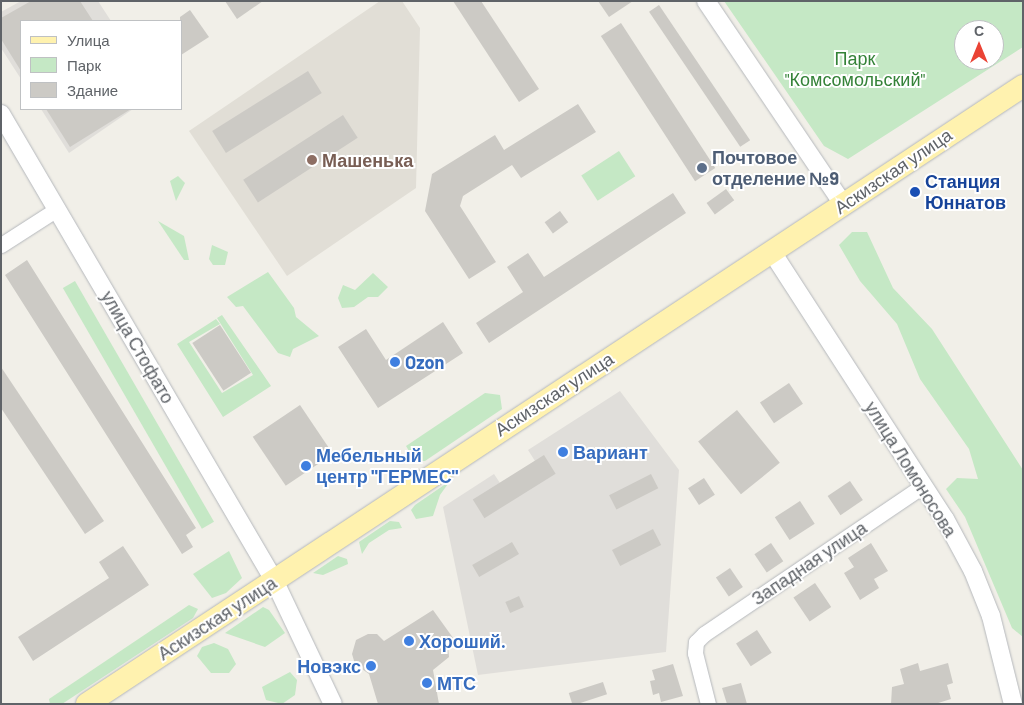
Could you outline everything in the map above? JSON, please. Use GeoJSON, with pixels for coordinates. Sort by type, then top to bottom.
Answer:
{"type":"FeatureCollection","features":[{"type":"Feature","properties":{"kind":"main road","name":"Аскизская улица"},"geometry":{"type":"LineString","coordinates":[[87,704],[1023,86]]}},
{"type":"Feature","properties":{"kind":"street"},"geometry":{"type":"LineString","coordinates":[[706,1],[843,204]]}},
{"type":"Feature","properties":{"kind":"street","name":"улица Стофато"},"geometry":{"type":"LineString","coordinates":[[1,114],[274,580],[333,704]]}},
{"type":"Feature","properties":{"kind":"street"},"geometry":{"type":"LineString","coordinates":[[1,245],[57,209]]}},
{"type":"Feature","properties":{"kind":"street","name":"улица Ломоносова"},"geometry":{"type":"LineString","coordinates":[[772,252],[923,486],[973,571],[991,616],[1013,704]]}},
{"type":"Feature","properties":{"kind":"street","name":"Западная улица"},"geometry":{"type":"LineString","coordinates":[[708,704],[696,642],[923,486]]}},
{"type":"Feature","properties":{"kind":"street"},"geometry":{"type":"LineString","coordinates":[[1013,704],[1023,700]]}},
{"type":"Feature","properties":{"kind":"shaded area"},"geometry":{"type":"Polygon","coordinates":[[[21,1],[98,1],[110,20],[20,20],[20,77],[1,48],[1,12],[21,1]]]}},
{"type":"Feature","properties":{"kind":"shaded area","name":"Машенька"},"geometry":{"type":"Polygon","coordinates":[[[380,1],[402,1],[420,28],[416,188],[287,276],[189,131],[380,1]]]}},
{"type":"Feature","properties":{"kind":"shaded area"},"geometry":{"type":"Polygon","coordinates":[[[42,110],[132,110],[69,153],[42,110]]]}},
{"type":"Feature","properties":{"kind":"shaded area"},"geometry":{"type":"Polygon","coordinates":[[[620,391],[679,470],[666,652],[478,675],[443,507],[494,474],[500,483],[535,461],[528,450],[620,391]]]}},
{"type":"Feature","properties":{"kind":"green space","name":"Парк \"Комсомольский\""},"geometry":{"type":"Polygon","coordinates":[[[724,1],[1023,1],[1023,47],[1004,59],[1004,20],[954,20],[954,70],[987,70],[848,159],[824,146],[724,1]]]}},
{"type":"Feature","properties":{"kind":"green space"},"geometry":{"type":"Polygon","coordinates":[[[619,151],[635,176],[598,201],[581,176],[619,151]]]}},
{"type":"Feature","properties":{"kind":"green space"},"geometry":{"type":"Polygon","coordinates":[[[178,176],[185,183],[176,201],[170,181],[178,176]]]}},
{"type":"Feature","properties":{"kind":"green space"},"geometry":{"type":"Polygon","coordinates":[[[158,221],[184,236],[189,260],[184,260],[158,221]]]}},
{"type":"Feature","properties":{"kind":"green space"},"geometry":{"type":"Polygon","coordinates":[[[852,232],[867,232],[893,288],[932,329],[1023,470],[1023,637],[1012,628],[965,517],[946,489],[957,478],[978,479],[969,449],[920,379],[897,324],[860,281],[839,245],[852,232]]]}},
{"type":"Feature","properties":{"kind":"green space"},"geometry":{"type":"Polygon","coordinates":[[[212,245],[228,252],[225,265],[213,265],[209,259],[212,245]]]}},
{"type":"Feature","properties":{"kind":"green space"},"geometry":{"type":"Polygon","coordinates":[[[268,272],[294,308],[296,317],[319,336],[293,349],[290,357],[278,353],[243,306],[236,307],[227,297],[268,272]]]}},
{"type":"Feature","properties":{"kind":"green space"},"geometry":{"type":"Polygon","coordinates":[[[373,273],[388,287],[378,297],[368,297],[354,307],[342,308],[338,298],[343,285],[355,290],[373,273]]]}},
{"type":"Feature","properties":{"kind":"green space"},"geometry":{"type":"Polygon","coordinates":[[[75,281],[214,522],[202,529],[63,288],[75,281]]]}},
{"type":"Feature","properties":{"kind":"green space"},"geometry":{"type":"Polygon","coordinates":[[[222,315],[271,386],[223,417],[177,344],[216,319],[220,324],[189,342],[222,393],[253,375],[217,318],[222,315]]]}},
{"type":"Feature","properties":{"kind":"green space"},"geometry":{"type":"Polygon","coordinates":[[[485,393],[500,395],[502,409],[425,461],[418,461],[412,456],[406,446],[485,393]]]}},
{"type":"Feature","properties":{"kind":"green space"},"geometry":{"type":"Polygon","coordinates":[[[450,481],[440,495],[433,516],[416,519],[411,510],[415,505],[450,481]]]}},
{"type":"Feature","properties":{"kind":"green space"},"geometry":{"type":"Polygon","coordinates":[[[390,521],[399,522],[402,528],[389,530],[369,543],[362,554],[359,542],[390,521]]]}},
{"type":"Feature","properties":{"kind":"green space"},"geometry":{"type":"Polygon","coordinates":[[[229,551],[242,578],[226,593],[212,598],[193,574],[229,551]]]}},
{"type":"Feature","properties":{"kind":"green space"},"geometry":{"type":"Polygon","coordinates":[[[338,556],[347,559],[348,564],[323,575],[313,573],[338,556]]]}},
{"type":"Feature","properties":{"kind":"green space"},"geometry":{"type":"Polygon","coordinates":[[[189,605],[198,609],[193,618],[62,704],[50,704],[49,699],[189,605]]]}},
{"type":"Feature","properties":{"kind":"green space"},"geometry":{"type":"Polygon","coordinates":[[[263,607],[269,610],[285,633],[265,647],[225,633],[263,607]]]}},
{"type":"Feature","properties":{"kind":"green space"},"geometry":{"type":"Polygon","coordinates":[[[214,643],[228,649],[236,664],[229,673],[211,673],[197,656],[202,647],[214,643]]]}},
{"type":"Feature","properties":{"kind":"green space"},"geometry":{"type":"Polygon","coordinates":[[[290,672],[297,680],[295,695],[282,704],[266,700],[262,687],[290,672]]]}},
{"type":"Feature","properties":{"kind":"building"},"geometry":{"type":"Polygon","coordinates":[[[31,1],[80,1],[92,20],[20,20],[20,69],[1,39],[1,18],[31,1]]]}},
{"type":"Feature","properties":{"kind":"building"},"geometry":{"type":"Polygon","coordinates":[[[225,1],[263,1],[237,19],[225,1]]]}},
{"type":"Feature","properties":{"kind":"building"},"geometry":{"type":"Polygon","coordinates":[[[453,1],[481,1],[539,89],[519,102],[453,1]]]}},
{"type":"Feature","properties":{"kind":"building"},"geometry":{"type":"Polygon","coordinates":[[[598,1],[633,1],[609,17],[598,1]]]}},
{"type":"Feature","properties":{"kind":"building"},"geometry":{"type":"Polygon","coordinates":[[[659,5],[750,140],[740,147],[649,12],[659,5]]]}},
{"type":"Feature","properties":{"kind":"building"},"geometry":{"type":"Polygon","coordinates":[[[190,10],[209,37],[182,54],[182,20],[180,20],[180,17],[190,10]]]}},
{"type":"Feature","properties":{"kind":"building"},"geometry":{"type":"Polygon","coordinates":[[[621,23],[715,168],[695,181],[601,36],[621,23]]]}},
{"type":"Feature","properties":{"kind":"building"},"geometry":{"type":"Polygon","coordinates":[[[308,71],[322,93],[226,153],[212,131],[308,71]]]}},
{"type":"Feature","properties":{"kind":"building"},"geometry":{"type":"Polygon","coordinates":[[[578,104],[596,132],[521,178],[512,165],[463,196],[460,206],[496,262],[469,279],[425,211],[432,174],[495,135],[504,150],[578,104]]]}},
{"type":"Feature","properties":{"kind":"building"},"geometry":{"type":"Polygon","coordinates":[[[47,110],[129,110],[70,147],[47,110]]]}},
{"type":"Feature","properties":{"kind":"building"},"geometry":{"type":"Polygon","coordinates":[[[343,115],[358,138],[258,202],[243,180],[343,115]]]}},
{"type":"Feature","properties":{"kind":"building"},"geometry":{"type":"Polygon","coordinates":[[[726,189],[734,200],[715,214],[707,203],[726,189]]]}},
{"type":"Feature","properties":{"kind":"building"},"geometry":{"type":"Polygon","coordinates":[[[673,193],[686,213],[489,343],[476,323],[523,292],[507,267],[528,253],[544,277],[673,193]]]}},
{"type":"Feature","properties":{"kind":"building"},"geometry":{"type":"Polygon","coordinates":[[[560,211],[568,222],[553,233],[545,222],[560,211]]]}},
{"type":"Feature","properties":{"kind":"building"},"geometry":{"type":"Polygon","coordinates":[[[27,260],[196,528],[186,535],[193,547],[182,554],[5,275],[27,260]]]}},
{"type":"Feature","properties":{"kind":"building"},"geometry":{"type":"Polygon","coordinates":[[[443,322],[463,353],[378,408],[338,347],[366,329],[386,360],[443,322]]]}},
{"type":"Feature","properties":{"kind":"building"},"geometry":{"type":"Polygon","coordinates":[[[220,325],[251,373],[223,391],[192,343],[220,325]]]}},
{"type":"Feature","properties":{"kind":"building"},"geometry":{"type":"Polygon","coordinates":[[[1,367],[104,521],[85,534],[1,408],[1,367]]]}},
{"type":"Feature","properties":{"kind":"building"},"geometry":{"type":"Polygon","coordinates":[[[789,383],[803,404],[774,423],[760,403],[789,383]]]}},
{"type":"Feature","properties":{"kind":"building"},"geometry":{"type":"Polygon","coordinates":[[[300,405],[333,454],[286,486],[253,437],[300,405]]]}},
{"type":"Feature","properties":{"kind":"building"},"geometry":{"type":"Polygon","coordinates":[[[737,410],[780,463],[741,494],[698,441],[737,410]]]}},
{"type":"Feature","properties":{"kind":"building"},"geometry":{"type":"Polygon","coordinates":[[[544,455],[556,474],[484,518],[473,500],[544,455]]]}},
{"type":"Feature","properties":{"kind":"building"},"geometry":{"type":"Polygon","coordinates":[[[651,474],[658,488],[616,510],[609,495],[651,474]]]}},
{"type":"Feature","properties":{"kind":"building"},"geometry":{"type":"Polygon","coordinates":[[[704,478],[715,495],[699,505],[688,488],[704,478]]]}},
{"type":"Feature","properties":{"kind":"building"},"geometry":{"type":"Polygon","coordinates":[[[850,481],[863,500],[840,515],[828,496],[850,481]]]}},
{"type":"Feature","properties":{"kind":"building"},"geometry":{"type":"Polygon","coordinates":[[[800,501],[815,524],[790,540],[775,517],[800,501]]]}},
{"type":"Feature","properties":{"kind":"building"},"geometry":{"type":"Polygon","coordinates":[[[653,529],[661,545],[620,566],[612,550],[653,529]]]}},
{"type":"Feature","properties":{"kind":"building"},"geometry":{"type":"Polygon","coordinates":[[[512,542],[519,554],[479,577],[472,565],[512,542]]]}},
{"type":"Feature","properties":{"kind":"building"},"geometry":{"type":"Polygon","coordinates":[[[771,543],[783,561],[767,572],[754,554],[771,543]]]}},
{"type":"Feature","properties":{"kind":"building"},"geometry":{"type":"Polygon","coordinates":[[[871,543],[888,571],[874,579],[879,588],[860,600],[844,573],[854,567],[848,558],[871,543]]]}},
{"type":"Feature","properties":{"kind":"building"},"geometry":{"type":"Polygon","coordinates":[[[123,546],[149,585],[33,661],[18,637],[109,578],[99,562],[123,546]]]}},
{"type":"Feature","properties":{"kind":"building"},"geometry":{"type":"Polygon","coordinates":[[[730,568],[743,587],[729,597],[716,578],[730,568]]]}},
{"type":"Feature","properties":{"kind":"building"},"geometry":{"type":"Polygon","coordinates":[[[815,583],[831,607],[810,622],[793,598],[815,583]]]}},
{"type":"Feature","properties":{"kind":"building"},"geometry":{"type":"Polygon","coordinates":[[[519,596],[524,607],[510,613],[505,602],[519,596]]]}},
{"type":"Feature","properties":{"kind":"building"},"geometry":{"type":"Polygon","coordinates":[[[433,610],[456,642],[448,645],[449,657],[433,670],[439,704],[378,704],[369,674],[355,664],[352,654],[356,640],[368,634],[377,634],[384,641],[433,610]]]}},
{"type":"Feature","properties":{"kind":"building"},"geometry":{"type":"Polygon","coordinates":[[[757,630],[772,653],[751,666],[736,644],[757,630]]]}},
{"type":"Feature","properties":{"kind":"building"},"geometry":{"type":"Polygon","coordinates":[[[918,663],[920,671],[948,663],[953,683],[947,685],[951,699],[935,704],[891,704],[892,687],[904,684],[900,669],[918,663]]]}},
{"type":"Feature","properties":{"kind":"building"},"geometry":{"type":"Polygon","coordinates":[[[673,664],[683,696],[661,702],[659,693],[653,695],[650,681],[655,680],[652,670],[673,664]]]}},
{"type":"Feature","properties":{"kind":"building"},"geometry":{"type":"Polygon","coordinates":[[[603,682],[607,694],[572,704],[569,693],[603,682]]]}},
{"type":"Feature","properties":{"kind":"building"},"geometry":{"type":"Polygon","coordinates":[[[741,683],[747,704],[727,704],[722,688],[741,683]]]}},
{"type":"Feature","properties":{"kind":"place","name":"Машенька"},"geometry":{"type":"Point","coordinates":[312,160]}},
{"type":"Feature","properties":{"kind":"place","name":"Почтовое отделение №9"},"geometry":{"type":"Point","coordinates":[702,168]}},
{"type":"Feature","properties":{"kind":"place","name":"Станция Юннатов"},"geometry":{"type":"Point","coordinates":[915,192]}},
{"type":"Feature","properties":{"kind":"place","name":"Ozon"},"geometry":{"type":"Point","coordinates":[395,362]}},
{"type":"Feature","properties":{"kind":"place","name":"Вариант"},"geometry":{"type":"Point","coordinates":[563,452]}},
{"type":"Feature","properties":{"kind":"place","name":"Мебельный центр \"ГЕРМЕС\""},"geometry":{"type":"Point","coordinates":[306,466]}},
{"type":"Feature","properties":{"kind":"place","name":"Хороший."},"geometry":{"type":"Point","coordinates":[409,641]}},
{"type":"Feature","properties":{"kind":"place","name":"Новэкс"},"geometry":{"type":"Point","coordinates":[371,666]}},
{"type":"Feature","properties":{"kind":"place","name":"МТС"},"geometry":{"type":"Point","coordinates":[427,683]}}]}
